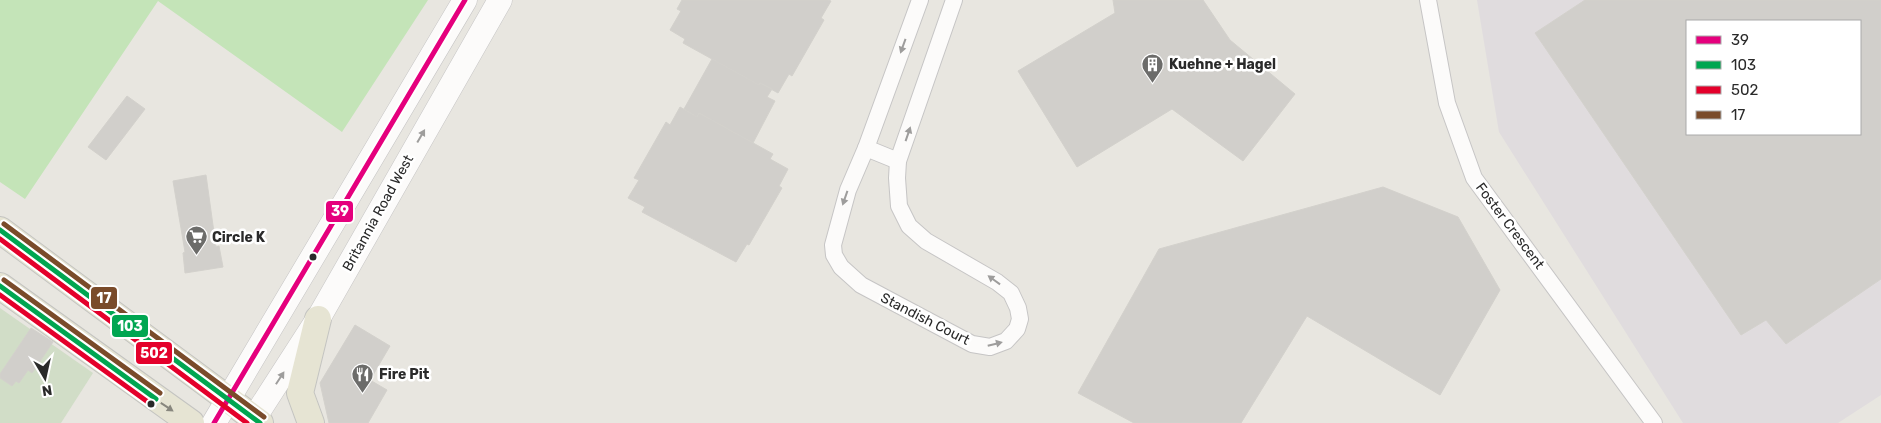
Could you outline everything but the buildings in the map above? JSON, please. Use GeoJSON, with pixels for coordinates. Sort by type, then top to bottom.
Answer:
{"type":"FeatureCollection","features":[{"type":"Feature","properties":{"kind":"main road"},"geometry":{"type":"LineString","coordinates":[[220,413],[465,0]]}},
{"type":"Feature","properties":{"kind":"main road","name":"Britannia Road West"},"geometry":{"type":"LineString","coordinates":[[255,422],[318,319],[500,0]]}},
{"type":"Feature","properties":{"kind":"main road"},"geometry":{"type":"LineString","coordinates":[[0,230],[220,413],[255,422]]}},
{"type":"Feature","properties":{"kind":"main road"},"geometry":{"type":"LineString","coordinates":[[0,286],[191,423]]}},
{"type":"Feature","properties":{"kind":"main road"},"geometry":{"type":"LineString","coordinates":[[311,423],[300,393],[318,319]]}},
{"type":"Feature","properties":{"kind":"street","name":"Standish Court"},"geometry":{"type":"LineString","coordinates":[[920,0],[866,148],[848,190],[834,235],[834,255],[841,267],[861,285],[972,344],[990,347],[1006,341],[1017,329],[1020,318],[1018,308],[1010,293],[982,272],[926,241],[909,226],[899,206],[898,161],[954,0]]}},
{"type":"Feature","properties":{"kind":"street","name":"Foster Crescent"},"geometry":{"type":"LineString","coordinates":[[1428,0],[1447,103],[1474,178],[1654,423]]}},
{"type":"Feature","properties":{"kind":"street"},"geometry":{"type":"LineString","coordinates":[[866,148],[898,161]]}},
{"type":"Feature","properties":{"kind":"shaded area"},"geometry":{"type":"Polygon","coordinates":[[[1477,0],[1881,0],[1881,395],[1838,423],[1683,423],[1499,132],[1477,0]]]}},
{"type":"Feature","properties":{"kind":"green space"},"geometry":{"type":"Polygon","coordinates":[[[0,0],[428,0],[342,132],[158,1],[25,199],[0,182],[0,0]]]}},
{"type":"Feature","properties":{"kind":"green space"},"geometry":{"type":"Polygon","coordinates":[[[0,308],[93,373],[61,423],[0,423],[0,308]]]}},
{"type":"Feature","properties":{"kind":"transit line","name":"39"},"geometry":{"type":"LineString","coordinates":[[214,423],[465,0]]}},
{"type":"Feature","properties":{"kind":"transit line","name":"17"},"geometry":{"type":"LineString","coordinates":[[4,224],[264,417]]}},
{"type":"Feature","properties":{"kind":"transit line","name":"103"},"geometry":{"type":"LineString","coordinates":[[0,230],[260,423]]}},
{"type":"Feature","properties":{"kind":"transit line","name":"502"},"geometry":{"type":"LineString","coordinates":[[0,239],[247,423]]}},
{"type":"Feature","properties":{"kind":"transit line","name":"17"},"geometry":{"type":"LineString","coordinates":[[4,280],[160,393]]}},
{"type":"Feature","properties":{"kind":"transit line","name":"103"},"geometry":{"type":"LineString","coordinates":[[0,286],[156,399]]}},
{"type":"Feature","properties":{"kind":"transit line","name":"502"},"geometry":{"type":"LineString","coordinates":[[0,295],[152,405]]}},
{"type":"Feature","properties":{"kind":"place","name":"Kuehne + Hagel"},"geometry":{"type":"Point","coordinates":[1153,83]}},
{"type":"Feature","properties":{"kind":"place","name":"Circle K"},"geometry":{"type":"Point","coordinates":[196,256]}},
{"type":"Feature","properties":{"kind":"place","name":"Fire Pit"},"geometry":{"type":"Point","coordinates":[363,393]}}]}
